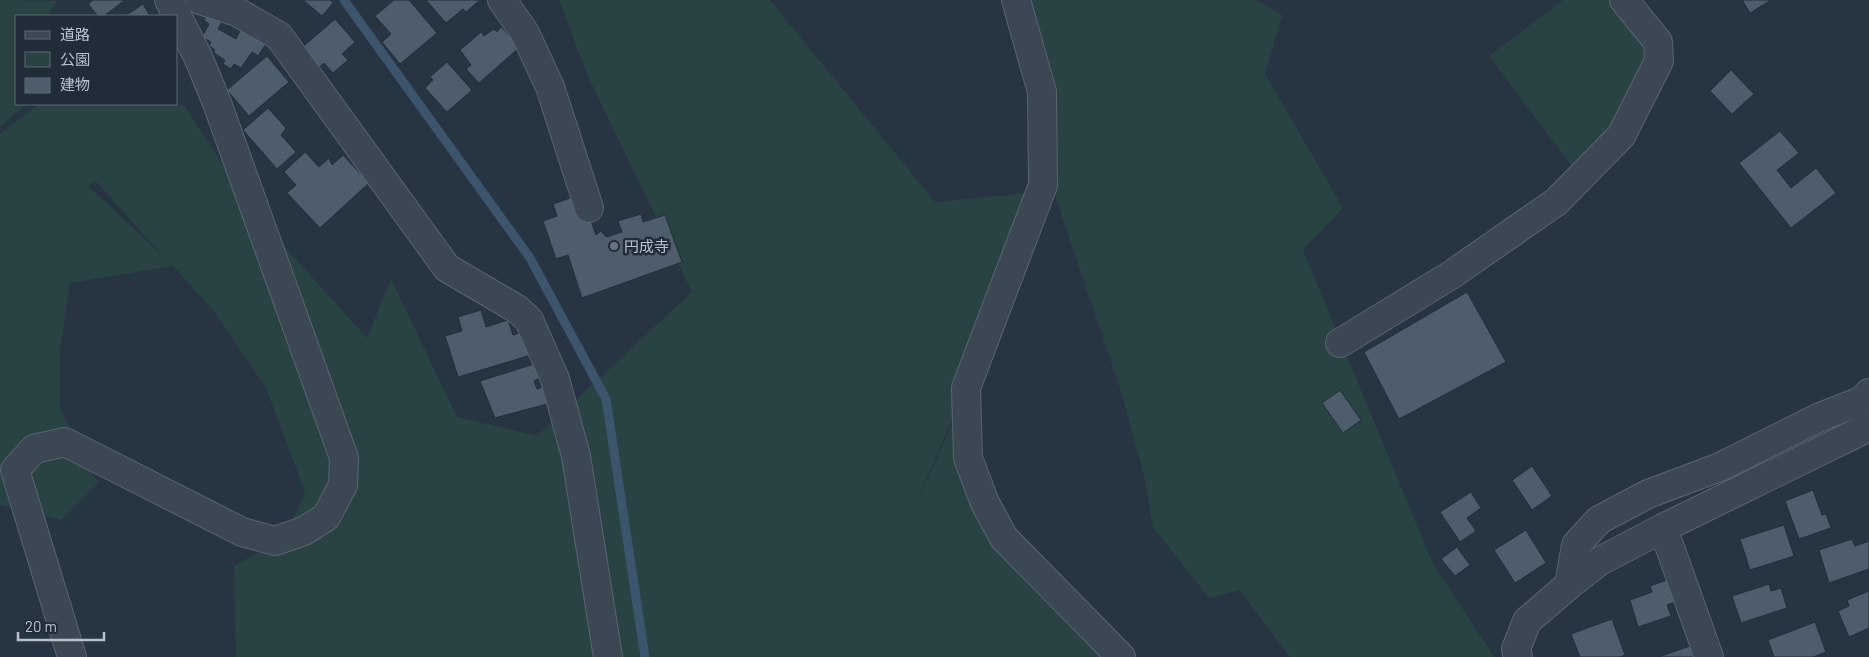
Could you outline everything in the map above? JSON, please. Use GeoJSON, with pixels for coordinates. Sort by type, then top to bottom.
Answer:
{"type":"FeatureCollection","features":[{"type":"Feature","properties":{"kind":"street"},"geometry":{"type":"LineString","coordinates":[[170,0],[177,15]]}},
{"type":"Feature","properties":{"kind":"street"},"geometry":{"type":"LineString","coordinates":[[200,0],[237,12],[279,36],[447,268],[517,309],[529,320],[555,379],[576,456],[608,657]]}},
{"type":"Feature","properties":{"kind":"street"},"geometry":{"type":"LineString","coordinates":[[502,0],[525,33],[550,87],[589,208]]}},
{"type":"Feature","properties":{"kind":"street"},"geometry":{"type":"LineString","coordinates":[[1016,0],[1042,92],[1043,185],[966,388],[968,458],[985,503],[1004,538],[1121,657]]}},
{"type":"Feature","properties":{"kind":"street"},"geometry":{"type":"LineString","coordinates":[[1340,343],[1451,275],[1556,202],[1621,136],[1659,61],[1658,42],[1624,0]]}},
{"type":"Feature","properties":{"kind":"street"},"geometry":{"type":"LineString","coordinates":[[72,657],[15,470],[34,449],[65,442],[242,532],[276,542],[304,531],[326,517],[343,485],[344,458],[234,150],[198,57],[178,16]]}},
{"type":"Feature","properties":{"kind":"street"},"geometry":{"type":"LineString","coordinates":[[1569,585],[1576,545],[1599,520],[1648,494],[1720,468],[1820,417],[1861,401],[1869,393]]}},
{"type":"Feature","properties":{"kind":"street"},"geometry":{"type":"LineString","coordinates":[[1820,417],[1832,447]]}},
{"type":"Feature","properties":{"kind":"street"},"geometry":{"type":"LineString","coordinates":[[1518,657],[1516,649],[1527,621],[1600,561],[1832,447],[1867,433]]}},
{"type":"Feature","properties":{"kind":"street"},"geometry":{"type":"LineString","coordinates":[[1664,528],[1709,657]]}},
{"type":"Feature","properties":{"kind":"green space"},"geometry":{"type":"Polygon","coordinates":[[[0,0],[58,1],[48,15],[15,15],[15,105],[25,105],[0,127],[0,0]]]}},
{"type":"Feature","properties":{"kind":"green space"},"geometry":{"type":"Polygon","coordinates":[[[559,0],[770,0],[935,202],[1041,192],[966,388],[910,516],[966,395],[999,538],[1116,657],[236,657],[234,566],[286,537],[305,492],[266,388],[213,310],[173,266],[70,283],[60,350],[60,408],[98,483],[61,520],[0,505],[0,134],[38,105],[184,105],[253,212],[367,338],[391,279],[457,417],[537,436],[692,292],[586,72],[559,0]],[[96,181],[88,186],[166,259],[96,181]]]}},
{"type":"Feature","properties":{"kind":"green space"},"geometry":{"type":"Polygon","coordinates":[[[1012,0],[1256,0],[1282,15],[1265,74],[1343,208],[1303,250],[1432,562],[1494,657],[1290,657],[1240,590],[1209,598],[1153,527],[1145,480],[1121,391],[1050,180],[1012,0]]]}},
{"type":"Feature","properties":{"kind":"green space"},"geometry":{"type":"Polygon","coordinates":[[[1563,0],[1621,0],[1659,50],[1653,74],[1578,174],[1489,56],[1563,0]]]}},
{"type":"Feature","properties":{"kind":"building"},"geometry":{"type":"Polygon","coordinates":[[[93,0],[125,0],[105,15],[97,15],[88,4],[93,0]]]}},
{"type":"Feature","properties":{"kind":"building"},"geometry":{"type":"Polygon","coordinates":[[[303,0],[330,0],[333,3],[322,16],[303,0]]]}},
{"type":"Feature","properties":{"kind":"building"},"geometry":{"type":"Polygon","coordinates":[[[394,0],[409,0],[437,33],[400,64],[382,42],[391,34],[375,16],[394,0]]]}},
{"type":"Feature","properties":{"kind":"building"},"geometry":{"type":"Polygon","coordinates":[[[426,0],[480,0],[466,12],[463,9],[446,23],[426,0]]]}},
{"type":"Feature","properties":{"kind":"building"},"geometry":{"type":"Polygon","coordinates":[[[1742,0],[1771,0],[1750,13],[1742,0]]]}},
{"type":"Feature","properties":{"kind":"building"},"geometry":{"type":"Polygon","coordinates":[[[143,4],[149,15],[126,15],[143,4]]]}},
{"type":"Feature","properties":{"kind":"building"},"geometry":{"type":"Polygon","coordinates":[[[210,10],[224,18],[218,29],[236,39],[241,29],[266,44],[258,56],[252,52],[241,68],[234,64],[231,69],[223,64],[225,60],[214,53],[214,49],[209,46],[211,42],[202,37],[209,24],[204,20],[210,10]]]}},
{"type":"Feature","properties":{"kind":"building"},"geometry":{"type":"Polygon","coordinates":[[[335,19],[355,42],[342,54],[348,60],[333,73],[324,63],[315,71],[298,51],[335,19]]]}},
{"type":"Feature","properties":{"kind":"building"},"geometry":{"type":"Polygon","coordinates":[[[501,27],[520,47],[479,83],[466,69],[471,65],[460,50],[481,32],[484,36],[494,29],[497,32],[501,27]]]}},
{"type":"Feature","properties":{"kind":"building"},"geometry":{"type":"Polygon","coordinates":[[[267,56],[289,82],[249,116],[227,90],[267,56]]]}},
{"type":"Feature","properties":{"kind":"building"},"geometry":{"type":"Polygon","coordinates":[[[447,62],[472,90],[447,112],[425,88],[433,80],[430,77],[447,62]]]}},
{"type":"Feature","properties":{"kind":"building"},"geometry":{"type":"Polygon","coordinates":[[[1731,70],[1754,94],[1732,114],[1710,91],[1731,70]]]}},
{"type":"Feature","properties":{"kind":"building"},"geometry":{"type":"Polygon","coordinates":[[[268,108],[286,128],[281,135],[296,152],[277,169],[243,130],[268,108]]]}},
{"type":"Feature","properties":{"kind":"building"},"geometry":{"type":"Polygon","coordinates":[[[1780,131],[1799,153],[1777,170],[1791,188],[1816,168],[1836,193],[1791,228],[1739,163],[1780,131]]]}},
{"type":"Feature","properties":{"kind":"building"},"geometry":{"type":"Polygon","coordinates":[[[305,152],[319,167],[329,158],[332,165],[343,155],[369,183],[320,228],[287,193],[296,185],[284,172],[305,152]]]}},
{"type":"Feature","properties":{"kind":"building","name":"円成寺"},"geometry":{"type":"Polygon","coordinates":[[[581,194],[596,235],[601,231],[606,237],[622,232],[618,221],[641,214],[643,222],[665,215],[682,262],[582,298],[568,255],[556,259],[543,221],[557,216],[553,204],[581,194]]]}},
{"type":"Feature","properties":{"kind":"building"},"geometry":{"type":"Polygon","coordinates":[[[1467,292],[1506,362],[1399,419],[1364,352],[1467,292]]]}},
{"type":"Feature","properties":{"kind":"building"},"geometry":{"type":"Polygon","coordinates":[[[481,310],[486,327],[508,320],[513,335],[524,332],[531,355],[458,377],[445,336],[462,331],[458,317],[481,310]]]}},
{"type":"Feature","properties":{"kind":"building"},"geometry":{"type":"Polygon","coordinates":[[[537,363],[541,377],[534,381],[537,389],[543,387],[547,404],[495,418],[480,381],[537,363]]]}},
{"type":"Feature","properties":{"kind":"building"},"geometry":{"type":"Polygon","coordinates":[[[1340,390],[1361,420],[1343,433],[1322,403],[1340,390]]]}},
{"type":"Feature","properties":{"kind":"building"},"geometry":{"type":"Polygon","coordinates":[[[1532,466],[1552,496],[1532,510],[1512,480],[1532,466]]]}},
{"type":"Feature","properties":{"kind":"building"},"geometry":{"type":"Polygon","coordinates":[[[1813,490],[1822,515],[1826,514],[1831,528],[1799,539],[1785,501],[1813,490]]]}},
{"type":"Feature","properties":{"kind":"building"},"geometry":{"type":"Polygon","coordinates":[[[1471,492],[1481,508],[1467,518],[1476,531],[1460,542],[1440,512],[1471,492]]]}},
{"type":"Feature","properties":{"kind":"building"},"geometry":{"type":"Polygon","coordinates":[[[1784,525],[1794,556],[1750,570],[1740,539],[1784,525]]]}},
{"type":"Feature","properties":{"kind":"building"},"geometry":{"type":"Polygon","coordinates":[[[1526,530],[1546,563],[1515,583],[1494,550],[1526,530]]]}},
{"type":"Feature","properties":{"kind":"building"},"geometry":{"type":"Polygon","coordinates":[[[1852,539],[1855,546],[1869,541],[1869,569],[1829,583],[1819,550],[1852,539]]]}},
{"type":"Feature","properties":{"kind":"building"},"geometry":{"type":"Polygon","coordinates":[[[1457,547],[1470,565],[1455,576],[1441,559],[1457,547]]]}},
{"type":"Feature","properties":{"kind":"building"},"geometry":{"type":"Polygon","coordinates":[[[1670,579],[1677,601],[1667,605],[1671,616],[1638,627],[1630,600],[1652,592],[1650,586],[1670,579]]]}},
{"type":"Feature","properties":{"kind":"building"},"geometry":{"type":"Polygon","coordinates":[[[1769,584],[1771,591],[1781,588],[1787,608],[1741,623],[1732,596],[1769,584]]]}},
{"type":"Feature","properties":{"kind":"building"},"geometry":{"type":"Polygon","coordinates":[[[1869,591],[1869,628],[1849,637],[1838,611],[1849,606],[1847,600],[1869,591]]]}},
{"type":"Feature","properties":{"kind":"building"},"geometry":{"type":"Polygon","coordinates":[[[1612,619],[1625,655],[1620,657],[1580,657],[1571,634],[1612,619]]]}},
{"type":"Feature","properties":{"kind":"building"},"geometry":{"type":"Polygon","coordinates":[[[1815,622],[1826,652],[1813,657],[1774,657],[1768,640],[1815,622]]]}},
{"type":"Feature","properties":{"kind":"building"},"geometry":{"type":"Polygon","coordinates":[[[1690,646],[1694,657],[1658,657],[1690,646]]]}},
{"type":"Feature","properties":{"kind":"waterway"},"geometry":{"type":"LineString","coordinates":[[344,0],[530,258],[606,399],[645,657]]}},
{"type":"Feature","properties":{"kind":"place","name":"円成寺"},"geometry":{"type":"Point","coordinates":[614,246]}}]}
